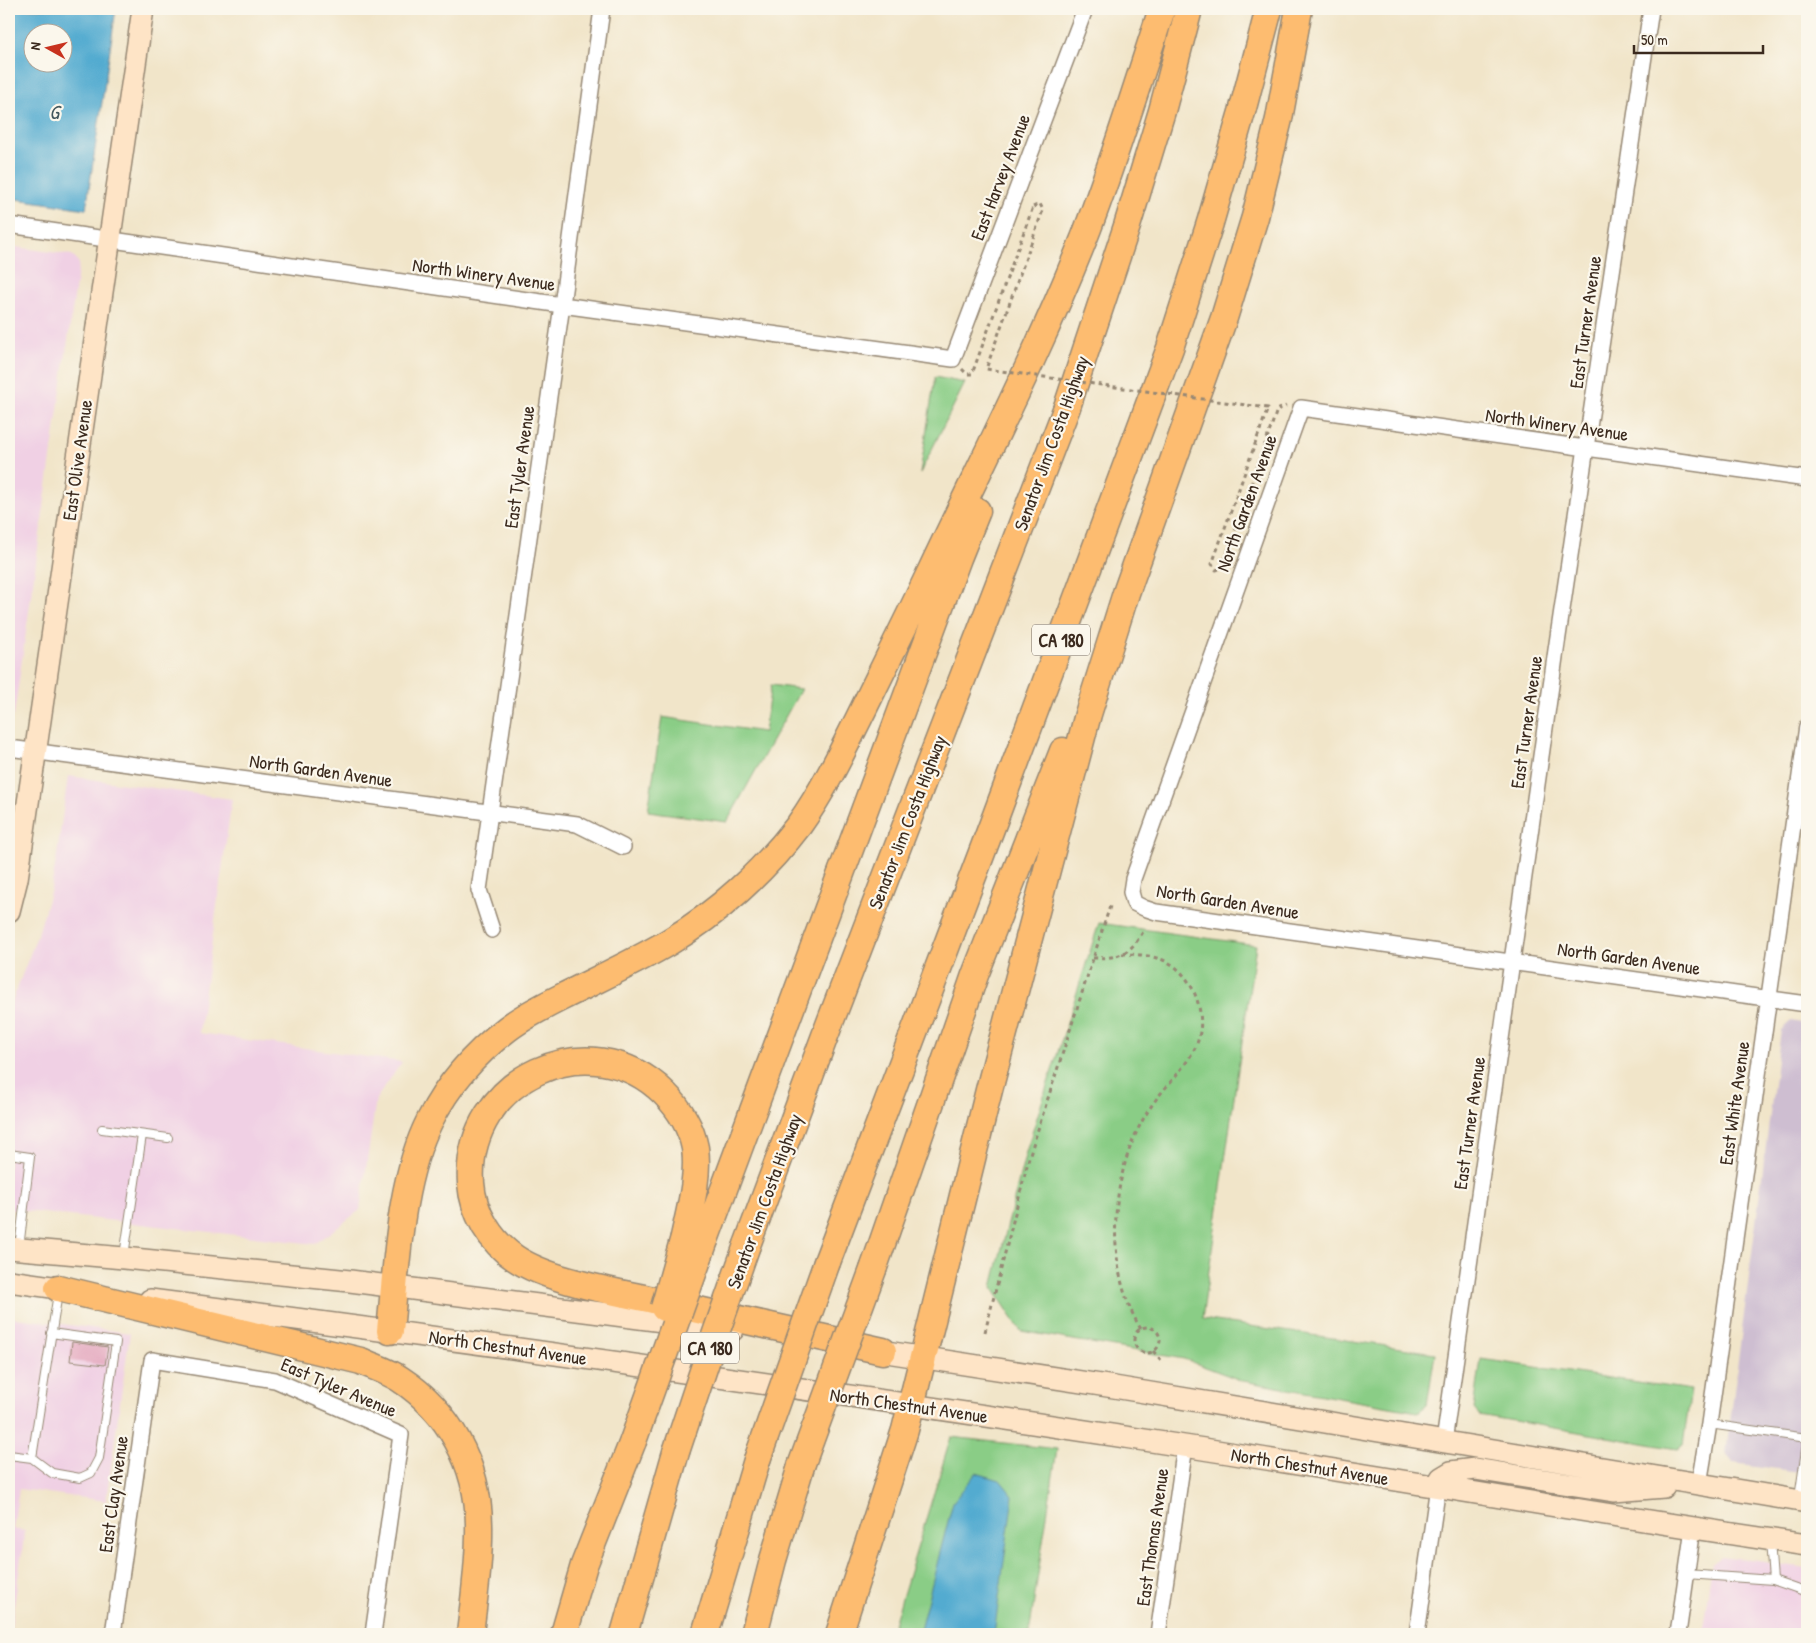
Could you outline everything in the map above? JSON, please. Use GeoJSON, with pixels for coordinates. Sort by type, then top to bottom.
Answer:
{"type":"FeatureCollection","features":[{"type":"Feature","properties":{"kind":"highway"},"geometry":{"type":"LineString","coordinates":[[564,1634],[584,1565],[695,1238],[1084,236],[1111,164],[1162,9]]}},
{"type":"Feature","properties":{"kind":"highway","name":"Senator Jim Costa Highway"},"geometry":{"type":"LineString","coordinates":[[624,1634],[676,1452],[747,1245],[832,1016],[1067,407],[1127,226],[1162,111],[1188,9]]}},
{"type":"Feature","properties":{"kind":"highway","name":"CA 180"},"geometry":{"type":"LineString","coordinates":[[705,1634],[757,1460],[827,1262],[999,808],[1170,348],[1210,223],[1269,9]]}},
{"type":"Feature","properties":{"kind":"highway"},"geometry":{"type":"LineString","coordinates":[[754,1634],[772,1560],[801,1466],[874,1266],[975,975],[1126,593],[1224,318],[1270,160],[1299,9]]}},
{"type":"Feature","properties":{"kind":"highway"},"geometry":{"type":"LineString","coordinates":[[390,1330],[405,1200],[410,1177],[431,1119],[446,1093],[466,1067],[510,1027],[540,1008],[667,943],[705,918],[765,864],[803,819],[836,764],[897,641],[1051,317]]}},
{"type":"Feature","properties":{"kind":"highway"},"geometry":{"type":"LineString","coordinates":[[839,1634],[905,1430],[992,1080],[1074,767],[1088,714],[1126,593]]}},
{"type":"Feature","properties":{"kind":"highway"},"geometry":{"type":"LineString","coordinates":[[695,1238],[695,1149],[691,1133],[684,1118],[672,1102],[658,1088],[632,1071],[618,1066],[582,1060],[550,1066],[530,1074],[516,1084],[500,1098],[481,1124],[471,1158],[470,1175],[471,1191],[477,1210],[483,1225],[500,1245],[514,1258],[531,1268],[585,1284],[883,1351]]}},
{"type":"Feature","properties":{"kind":"highway"},"geometry":{"type":"LineString","coordinates":[[58,1288],[361,1361],[399,1378],[434,1406],[461,1447],[471,1471],[477,1495],[479,1549],[470,1634]]}},
{"type":"Feature","properties":{"kind":"main road","name":"East Olive Avenue"},"geometry":{"type":"LineString","coordinates":[[9,911],[17,879],[143,9]]}},
{"type":"Feature","properties":{"kind":"main road"},"geometry":{"type":"LineString","coordinates":[[14,1249],[124,1258],[394,1286],[922,1356],[1236,1406],[1803,1501]]}},
{"type":"Feature","properties":{"kind":"main road","name":"North Chestnut Avenue"},"geometry":{"type":"LineString","coordinates":[[9,1281],[390,1330],[911,1405],[1186,1446],[1807,1545]]}},
{"type":"Feature","properties":{"kind":"main road"},"geometry":{"type":"LineString","coordinates":[[1438,1486],[1441,1478],[1451,1472],[1475,1469],[1614,1491],[1699,1484]]}},
{"type":"Feature","properties":{"kind":"street","name":"East Tyler Avenue"},"geometry":{"type":"LineString","coordinates":[[492,930],[479,890],[602,9]]}},
{"type":"Feature","properties":{"kind":"street","name":"East Harvey Avenue"},"geometry":{"type":"LineString","coordinates":[[953,360],[1085,9]]}},
{"type":"Feature","properties":{"kind":"street","name":"East Turner Avenue"},"geometry":{"type":"LineString","coordinates":[[1444,1442],[1651,9]]}},
{"type":"Feature","properties":{"kind":"street","name":"North Winery Avenue"},"geometry":{"type":"LineString","coordinates":[[9,225],[953,360]]}},
{"type":"Feature","properties":{"kind":"street","name":"North Winery Avenue"},"geometry":{"type":"LineString","coordinates":[[1301,408],[1807,479]]}},
{"type":"Feature","properties":{"kind":"street","name":"North Garden Avenue"},"geometry":{"type":"LineString","coordinates":[[1301,408],[1133,879],[1131,892],[1134,903],[1156,912],[1807,1004]]}},
{"type":"Feature","properties":{"kind":"street","name":"East White Avenue"},"geometry":{"type":"LineString","coordinates":[[1699,1484],[1807,726]]}},
{"type":"Feature","properties":{"kind":"street","name":"North Garden Avenue"},"geometry":{"type":"LineString","coordinates":[[9,748],[577,824],[623,847]]}},
{"type":"Feature","properties":{"kind":"street","name":"East Tyler Avenue"},"geometry":{"type":"LineString","coordinates":[[152,1360],[275,1380],[401,1436],[374,1634]]}},
{"type":"Feature","properties":{"kind":"street","name":"East Clay Avenue"},"geometry":{"type":"LineString","coordinates":[[113,1634],[152,1360]]}},
{"type":"Feature","properties":{"kind":"street","name":"East Thomas Avenue"},"geometry":{"type":"LineString","coordinates":[[1158,1634],[1186,1446]]}},
{"type":"Feature","properties":{"kind":"street"},"geometry":{"type":"LineString","coordinates":[[1416,1634],[1438,1486]]}},
{"type":"Feature","properties":{"kind":"street"},"geometry":{"type":"LineString","coordinates":[[1678,1634],[1693,1528]]}},
{"type":"Feature","properties":{"kind":"lane"},"geometry":{"type":"LineString","coordinates":[[102,1129],[168,1138]]}},
{"type":"Feature","properties":{"kind":"lane"},"geometry":{"type":"LineString","coordinates":[[124,1258],[142,1135]]}},
{"type":"Feature","properties":{"kind":"lane"},"geometry":{"type":"LineString","coordinates":[[9,1154],[30,1157],[14,1249]]}},
{"type":"Feature","properties":{"kind":"lane"},"geometry":{"type":"LineString","coordinates":[[32,1458],[58,1288]]}},
{"type":"Feature","properties":{"kind":"lane"},"geometry":{"type":"LineString","coordinates":[[9,1455],[32,1458],[52,1473],[80,1478],[91,1473],[99,1458],[116,1342],[51,1333]]}},
{"type":"Feature","properties":{"kind":"lane"},"geometry":{"type":"LineString","coordinates":[[1709,1424],[1807,1438]]}},
{"type":"Feature","properties":{"kind":"lane"},"geometry":{"type":"LineString","coordinates":[[1803,1501],[1807,1443]]}},
{"type":"Feature","properties":{"kind":"lane"},"geometry":{"type":"LineString","coordinates":[[1770,1539],[1773,1580]]}},
{"type":"Feature","properties":{"kind":"lane"},"geometry":{"type":"LineString","coordinates":[[1686,1574],[1773,1580],[1807,1592]]}},
{"type":"Feature","properties":{"kind":"path"},"geometry":{"type":"LineString","coordinates":[[953,360],[967,374],[972,374],[1033,207],[1040,204],[1043,210],[986,369],[1268,408],[1212,564],[1216,570],[1222,568],[1277,410],[1283,406],[1301,408]]}},
{"type":"Feature","properties":{"kind":"path"},"geometry":{"type":"LineString","coordinates":[[985,1332],[1030,1154],[1111,903]]}},
{"type":"Feature","properties":{"kind":"path"},"geometry":{"type":"LineString","coordinates":[[1092,958],[1106,958],[1128,952],[1143,932]]}},
{"type":"Feature","properties":{"kind":"path"},"geometry":{"type":"LineString","coordinates":[[1122,954],[1148,956],[1173,966],[1193,990],[1201,1014],[1199,1038],[1194,1051],[1159,1094],[1128,1149],[1119,1191],[1117,1255],[1128,1301],[1141,1329]]}},
{"type":"Feature","properties":{"kind":"path"},"geometry":{"type":"LineString","coordinates":[[1141,1329],[1153,1329],[1158,1335],[1159,1343],[1153,1351],[1144,1353],[1135,1346],[1136,1335],[1141,1329]]}},
{"type":"Feature","properties":{"kind":"path"},"geometry":{"type":"LineString","coordinates":[[1153,1351],[1162,1361]]}},
{"type":"Feature","properties":{"kind":"shaded area"},"geometry":{"type":"Polygon","coordinates":[[[9,246],[72,255],[79,263],[14,715],[9,719],[9,246]]]}},
{"type":"Feature","properties":{"kind":"shaded area"},"geometry":{"type":"Polygon","coordinates":[[[68,776],[232,799],[199,1033],[402,1062],[376,1099],[360,1210],[315,1244],[9,1209],[9,1009],[39,931],[51,889],[68,776]]]}},
{"type":"Feature","properties":{"kind":"shaded area"},"geometry":{"type":"Polygon","coordinates":[[[1791,1021],[1807,1024],[1807,1473],[1733,1463],[1726,1453],[1781,1030],[1791,1021]]]}},
{"type":"Feature","properties":{"kind":"shaded area"},"geometry":{"type":"Polygon","coordinates":[[[9,1317],[130,1333],[106,1501],[19,1489],[13,1529],[25,1531],[10,1634],[9,1634],[9,1317]]]}},
{"type":"Feature","properties":{"kind":"shaded area"},"geometry":{"type":"Polygon","coordinates":[[[1722,1556],[1807,1568],[1807,1634],[1744,1634],[1703,1628],[1712,1564],[1722,1556]]]}},
{"type":"Feature","properties":{"kind":"green space"},"geometry":{"type":"Polygon","coordinates":[[[935,377],[965,383],[920,473],[935,377]]]}},
{"type":"Feature","properties":{"kind":"green space"},"geometry":{"type":"Polygon","coordinates":[[[771,685],[801,689],[727,822],[648,811],[662,717],[764,732],[771,685]]]}},
{"type":"Feature","properties":{"kind":"green space"},"geometry":{"type":"Polygon","coordinates":[[[1099,923],[1256,945],[1202,1319],[1435,1353],[1427,1405],[1418,1412],[1243,1381],[1184,1359],[1021,1331],[992,1287],[1026,1152],[1099,923]]]}},
{"type":"Feature","properties":{"kind":"green space"},"geometry":{"type":"Polygon","coordinates":[[[1481,1359],[1691,1390],[1683,1445],[1677,1449],[1479,1415],[1474,1409],[1481,1359]]]}},
{"type":"Feature","properties":{"kind":"green space"},"geometry":{"type":"Polygon","coordinates":[[[951,1437],[1057,1449],[1029,1634],[891,1634],[951,1437]]]}},
{"type":"Feature","properties":{"kind":"water","name":"G"},"geometry":{"type":"Polygon","coordinates":[[[9,9],[116,9],[86,209],[9,198],[9,9]]]}},
{"type":"Feature","properties":{"kind":"water"},"geometry":{"type":"Polygon","coordinates":[[[976,1473],[1000,1480],[1013,1496],[994,1634],[919,1634],[953,1502],[976,1473]]]}},
{"type":"Feature","properties":{"kind":"building"},"geometry":{"type":"Polygon","coordinates":[[[72,1342],[108,1347],[105,1365],[70,1361],[72,1342]]]}}]}
